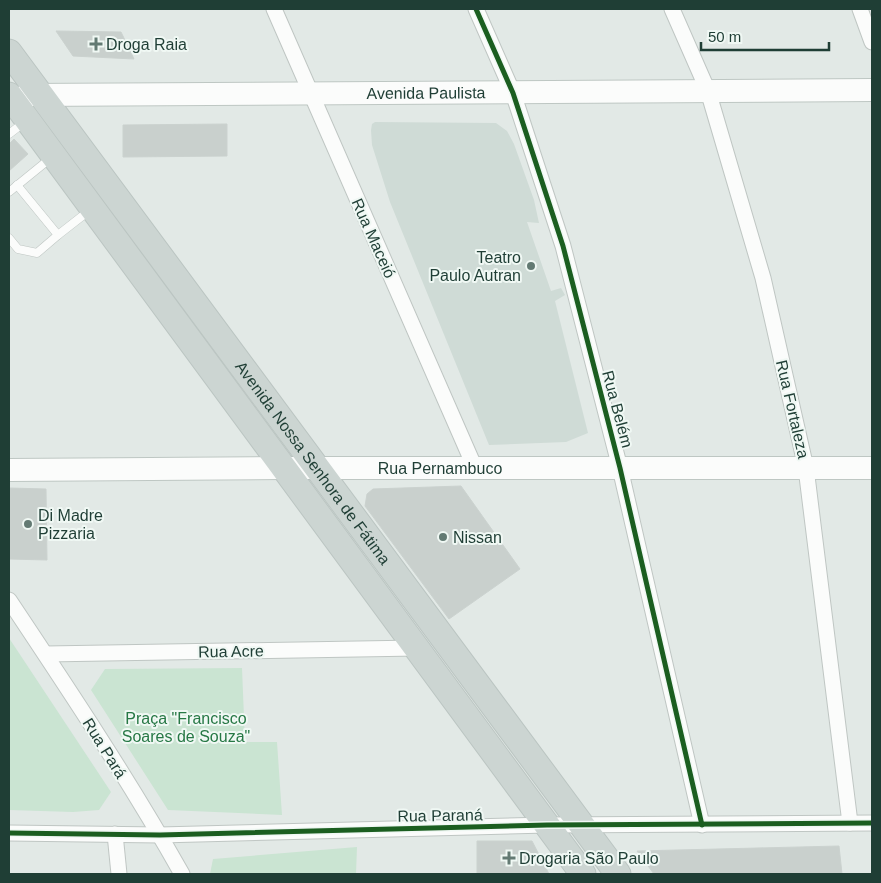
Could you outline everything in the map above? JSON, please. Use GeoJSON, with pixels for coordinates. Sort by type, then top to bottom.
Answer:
{"type":"FeatureCollection","features":[{"type":"Feature","properties":{"kind":"main road","name":"Avenida Nossa Senhora de Fátima"},"geometry":{"type":"LineString","coordinates":[[9,52],[618,874]]}},
{"type":"Feature","properties":{"kind":"main road","name":"Avenida Paulista"},"geometry":{"type":"LineString","coordinates":[[9,95],[872,90]]}},
{"type":"Feature","properties":{"kind":"main road","name":"Avenida Nossa Senhora de Fátima"},"geometry":{"type":"LineString","coordinates":[[9,95],[18,127],[54,156],[583,874]]}},
{"type":"Feature","properties":{"kind":"main road","name":"Rua Pernambuco"},"geometry":{"type":"LineString","coordinates":[[9,470],[872,468]]}},
{"type":"Feature","properties":{"kind":"street","name":"Rua Maceió"},"geometry":{"type":"LineString","coordinates":[[274,9],[475,468]]}},
{"type":"Feature","properties":{"kind":"street","name":"Rua Belém"},"geometry":{"type":"LineString","coordinates":[[476,9],[513,93],[562,246],[620,468],[702,825]]}},
{"type":"Feature","properties":{"kind":"street","name":"Rua Fortaleza"},"geometry":{"type":"LineString","coordinates":[[672,9],[708,91],[764,278],[806,468],[850,823]]}},
{"type":"Feature","properties":{"kind":"street"},"geometry":{"type":"LineString","coordinates":[[860,9],[872,42]]}},
{"type":"Feature","properties":{"kind":"street","name":"Rua Pará"},"geometry":{"type":"LineString","coordinates":[[9,600],[46,654],[160,834],[182,874]]}},
{"type":"Feature","properties":{"kind":"street"},"geometry":{"type":"LineString","coordinates":[[9,617],[24,623]]}},
{"type":"Feature","properties":{"kind":"street","name":"Rua Acre"},"geometry":{"type":"LineString","coordinates":[[46,654],[417,648]]}},
{"type":"Feature","properties":{"kind":"street","name":"Rua Paraná"},"geometry":{"type":"LineString","coordinates":[[9,833],[160,834],[548,826],[872,823]]}},
{"type":"Feature","properties":{"kind":"street"},"geometry":{"type":"LineString","coordinates":[[115,834],[119,874]]}},
{"type":"Feature","properties":{"kind":"lane"},"geometry":{"type":"LineString","coordinates":[[9,192],[54,156]]}},
{"type":"Feature","properties":{"kind":"lane"},"geometry":{"type":"LineString","coordinates":[[17,185],[58,235]]}},
{"type":"Feature","properties":{"kind":"lane"},"geometry":{"type":"LineString","coordinates":[[9,238],[18,249],[37,254],[92,208]]}},
{"type":"Feature","properties":{"kind":"shaded area"},"geometry":{"type":"Polygon","coordinates":[[[375,122],[496,123],[507,131],[514,144],[534,200],[539,223],[527,222],[551,291],[561,288],[565,295],[555,301],[588,433],[566,442],[489,445],[390,202],[372,145],[371,130],[372,124],[375,122]]]}},
{"type":"Feature","properties":{"kind":"green space"},"geometry":{"type":"Polygon","coordinates":[[[9,638],[111,792],[99,810],[73,812],[9,810],[9,638]]]}},
{"type":"Feature","properties":{"kind":"green space","name":"Praça \"Francisco Soares de Souza\""},"geometry":{"type":"Polygon","coordinates":[[[242,668],[245,742],[277,742],[282,815],[168,810],[91,690],[105,669],[242,668]]]}},
{"type":"Feature","properties":{"kind":"green space"},"geometry":{"type":"Polygon","coordinates":[[[357,847],[356,874],[210,874],[213,859],[357,847]]]}},
{"type":"Feature","properties":{"kind":"building","name":"Droga Raia"},"geometry":{"type":"Polygon","coordinates":[[[56,31],[121,32],[134,59],[73,56],[56,31]]]}},
{"type":"Feature","properties":{"kind":"building"},"geometry":{"type":"Polygon","coordinates":[[[227,124],[227,156],[123,157],[123,125],[227,124]]]}},
{"type":"Feature","properties":{"kind":"building"},"geometry":{"type":"Polygon","coordinates":[[[14,139],[28,154],[9,171],[9,144],[14,139]]]}},
{"type":"Feature","properties":{"kind":"building","name":"Nissan"},"geometry":{"type":"Polygon","coordinates":[[[461,486],[520,569],[449,619],[365,506],[367,494],[373,489],[461,486]]]}},
{"type":"Feature","properties":{"kind":"building","name":"Di Madre Pizzaria"},"geometry":{"type":"Polygon","coordinates":[[[9,488],[46,489],[47,560],[9,559],[9,488]]]}},
{"type":"Feature","properties":{"kind":"building","name":"Drogaria São Paulo"},"geometry":{"type":"Polygon","coordinates":[[[477,841],[532,841],[549,874],[477,874],[477,841]]]}},
{"type":"Feature","properties":{"kind":"building"},"geometry":{"type":"Polygon","coordinates":[[[839,846],[842,874],[654,874],[637,851],[839,846]]]}},
{"type":"Feature","properties":{"kind":"cycle path"},"geometry":{"type":"LineString","coordinates":[[476,9],[513,93],[563,246],[620,468],[702,825]]}},
{"type":"Feature","properties":{"kind":"cycle path"},"geometry":{"type":"LineString","coordinates":[[9,833],[160,835],[547,825],[872,823]]}},
{"type":"Feature","properties":{"kind":"place","name":"Droga Raia"},"geometry":{"type":"Point","coordinates":[96,44]}},
{"type":"Feature","properties":{"kind":"place","name":"Teatro Paulo Autran"},"geometry":{"type":"Point","coordinates":[531,266]}},
{"type":"Feature","properties":{"kind":"place","name":"Di Madre Pizzaria"},"geometry":{"type":"Point","coordinates":[28,524]}},
{"type":"Feature","properties":{"kind":"place","name":"Nissan"},"geometry":{"type":"Point","coordinates":[443,537]}},
{"type":"Feature","properties":{"kind":"place","name":"Drogaria São Paulo"},"geometry":{"type":"Point","coordinates":[509,858]}}]}
